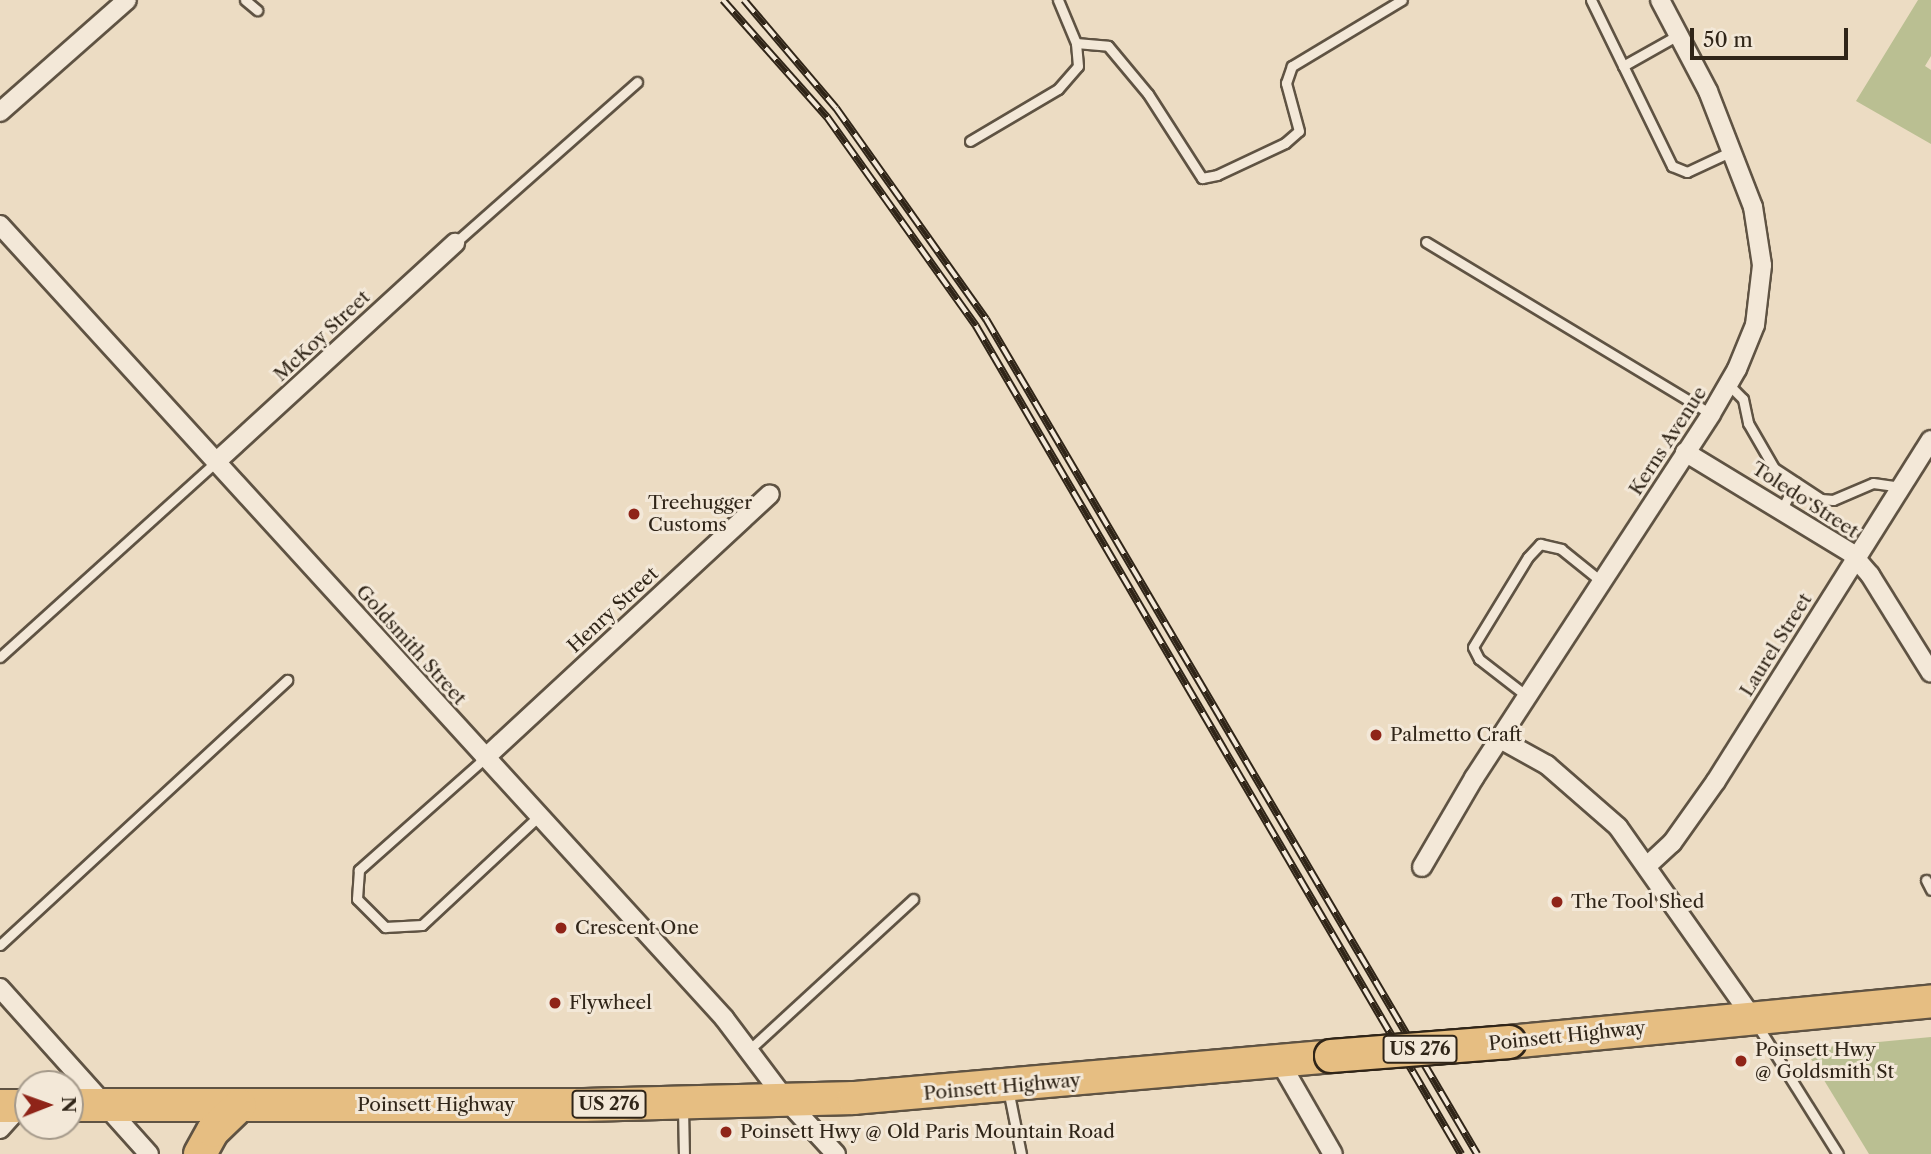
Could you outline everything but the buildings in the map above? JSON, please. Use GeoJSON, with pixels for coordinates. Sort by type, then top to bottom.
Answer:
{"type":"FeatureCollection","features":[{"type":"Feature","properties":{"kind":"highway","name":"Poinsett Highway"},"geometry":{"type":"LineString","coordinates":[[84,1105],[683,1103],[1007,1087],[1931,1001]]}},
{"type":"Feature","properties":{"kind":"highway"},"geometry":{"type":"LineString","coordinates":[[200,1154],[213,1131],[240,1105]]}},
{"type":"Feature","properties":{"kind":"street"},"geometry":{"type":"LineString","coordinates":[[0,112],[127,0]]}},
{"type":"Feature","properties":{"kind":"street","name":"Kerns Avenue"},"geometry":{"type":"LineString","coordinates":[[1422,867],[1500,739],[1711,414],[1755,325],[1762,265],[1753,207],[1734,151],[1660,0]]}},
{"type":"Feature","properties":{"kind":"street","name":"Goldsmith Street"},"geometry":{"type":"LineString","coordinates":[[0,225],[539,816],[749,1050],[785,1099],[836,1154]]}},
{"type":"Feature","properties":{"kind":"street","name":"McKoy Street"},"geometry":{"type":"LineString","coordinates":[[217,461],[455,243]]}},
{"type":"Feature","properties":{"kind":"street","name":"Laurel Street"},"geometry":{"type":"LineString","coordinates":[[1647,866],[1672,843],[1716,781],[1931,440]]}},
{"type":"Feature","properties":{"kind":"street","name":"Toledo Street"},"geometry":{"type":"LineString","coordinates":[[1685,452],[1782,509],[1856,558],[1931,673]]}},
{"type":"Feature","properties":{"kind":"street","name":"Henry Street"},"geometry":{"type":"LineString","coordinates":[[485,758],[770,494]]}},
{"type":"Feature","properties":{"kind":"street"},"geometry":{"type":"LineString","coordinates":[[1500,739],[1585,794],[1647,866],[1752,1017]]}},
{"type":"Feature","properties":{"kind":"street"},"geometry":{"type":"LineString","coordinates":[[0,988],[149,1154]]}},
{"type":"Feature","properties":{"kind":"street"},"geometry":{"type":"LineString","coordinates":[[1280,1062],[1333,1154]]}},
{"type":"Feature","properties":{"kind":"lane"},"geometry":{"type":"LineString","coordinates":[[245,0],[257,10]]}},
{"type":"Feature","properties":{"kind":"lane"},"geometry":{"type":"LineString","coordinates":[[970,141],[1058,89],[1077,66],[1076,43],[1058,0]]}},
{"type":"Feature","properties":{"kind":"lane"},"geometry":{"type":"LineString","coordinates":[[1076,43],[1108,46],[1126,63],[1202,178],[1292,137],[1298,131],[1286,83],[1292,66],[1402,0]]}},
{"type":"Feature","properties":{"kind":"lane"},"geometry":{"type":"LineString","coordinates":[[1591,0],[1672,166],[1687,172],[1734,151]]}},
{"type":"Feature","properties":{"kind":"lane"},"geometry":{"type":"LineString","coordinates":[[1623,66],[1678,35]]}},
{"type":"Feature","properties":{"kind":"lane"},"geometry":{"type":"LineString","coordinates":[[455,243],[637,82]]}},
{"type":"Feature","properties":{"kind":"lane"},"geometry":{"type":"LineString","coordinates":[[1426,242],[1711,414]]}},
{"type":"Feature","properties":{"kind":"lane"},"geometry":{"type":"LineString","coordinates":[[1728,384],[1743,399],[1748,423],[1774,468],[1821,499],[1833,500],[1873,483],[1901,487]]}},
{"type":"Feature","properties":{"kind":"lane"},"geometry":{"type":"LineString","coordinates":[[0,657],[217,461]]}},
{"type":"Feature","properties":{"kind":"lane"},"geometry":{"type":"LineString","coordinates":[[1782,509],[1796,482]]}},
{"type":"Feature","properties":{"kind":"lane"},"geometry":{"type":"LineString","coordinates":[[1528,697],[1479,659],[1472,648],[1528,557],[1540,544],[1561,550],[1602,582]]}},
{"type":"Feature","properties":{"kind":"lane"},"geometry":{"type":"LineString","coordinates":[[0,945],[287,680]]}},
{"type":"Feature","properties":{"kind":"lane"},"geometry":{"type":"LineString","coordinates":[[485,758],[359,870],[357,898],[385,928],[422,925],[539,816]]}},
{"type":"Feature","properties":{"kind":"lane"},"geometry":{"type":"LineString","coordinates":[[1926,880],[1931,890]]}},
{"type":"Feature","properties":{"kind":"lane"},"geometry":{"type":"LineString","coordinates":[[749,1050],[914,899]]}},
{"type":"Feature","properties":{"kind":"lane"},"geometry":{"type":"LineString","coordinates":[[1752,1017],[1838,1154]]}},
{"type":"Feature","properties":{"kind":"lane"},"geometry":{"type":"LineString","coordinates":[[1007,1087],[1021,1154]]}},
{"type":"Feature","properties":{"kind":"lane"},"geometry":{"type":"LineString","coordinates":[[683,1103],[684,1154]]}},
{"type":"Feature","properties":{"kind":"green space"},"geometry":{"type":"Polygon","coordinates":[[[1918,0],[1931,0],[1931,56],[1925,66],[1931,70],[1931,144],[1856,101],[1918,0]]]}},
{"type":"Feature","properties":{"kind":"green space"},"geometry":{"type":"Polygon","coordinates":[[[1931,1037],[1931,1154],[1869,1154],[1805,1049],[1931,1037]]]}},
{"type":"Feature","properties":{"kind":"railway"},"geometry":{"type":"LineString","coordinates":[[723,0],[827,117],[976,326],[1461,1154]]}},
{"type":"Feature","properties":{"kind":"railway"},"geometry":{"type":"LineString","coordinates":[[744,0],[836,108],[986,319],[1477,1154]]}},
{"type":"Feature","properties":{"kind":"place","name":"Treehugger Customs"},"geometry":{"type":"Point","coordinates":[634,514]}},
{"type":"Feature","properties":{"kind":"place","name":"Palmetto Craft"},"geometry":{"type":"Point","coordinates":[1376,735]}},
{"type":"Feature","properties":{"kind":"place","name":"The Tool Shed"},"geometry":{"type":"Point","coordinates":[1557,902]}},
{"type":"Feature","properties":{"kind":"place","name":"Crescent One"},"geometry":{"type":"Point","coordinates":[561,928]}},
{"type":"Feature","properties":{"kind":"place","name":"Flywheel"},"geometry":{"type":"Point","coordinates":[555,1003]}},
{"type":"Feature","properties":{"kind":"place","name":"Poinsett Hwy @ Goldsmith St"},"geometry":{"type":"Point","coordinates":[1741,1061]}},
{"type":"Feature","properties":{"kind":"place","name":"Poinsett Hwy @ Old Paris Mountain Road"},"geometry":{"type":"Point","coordinates":[726,1132]}}]}
